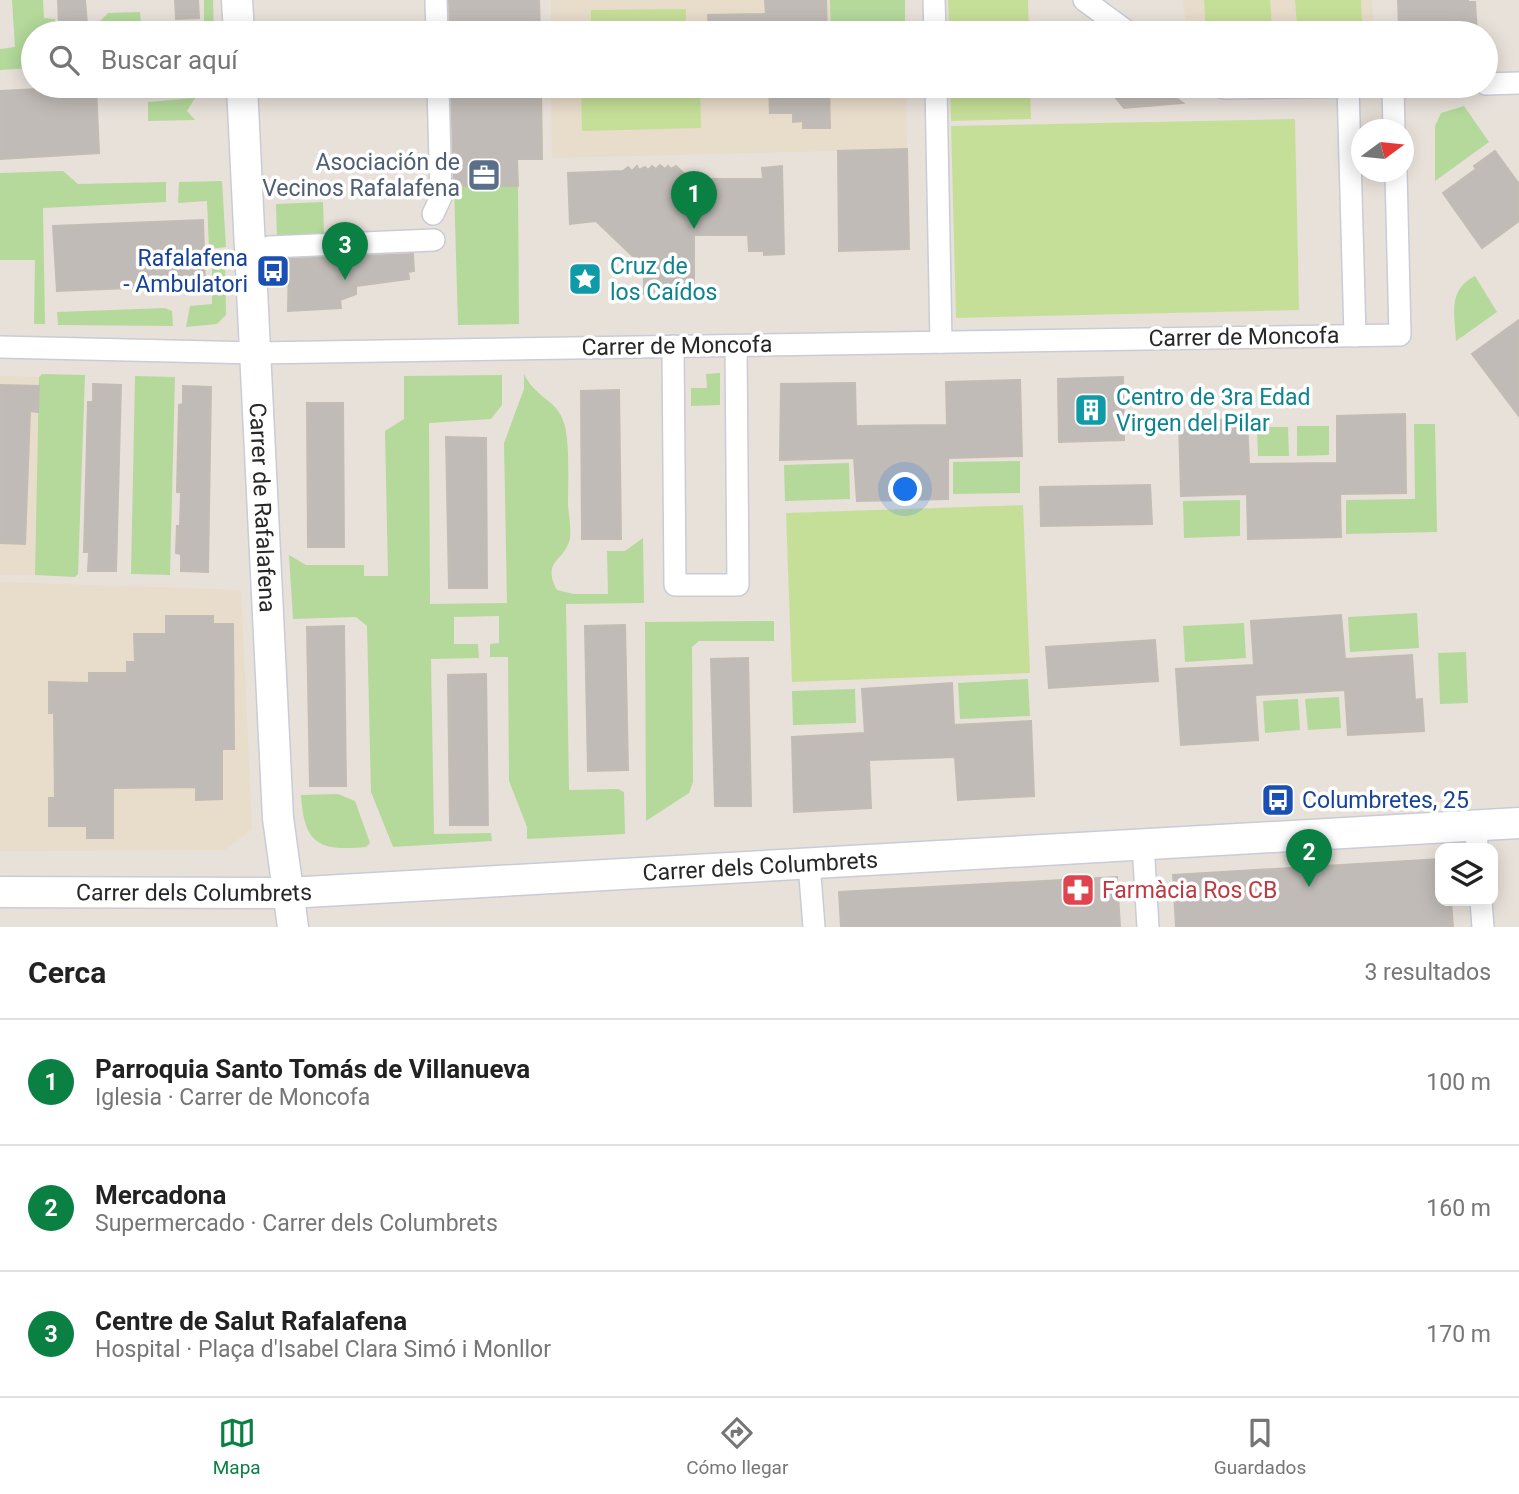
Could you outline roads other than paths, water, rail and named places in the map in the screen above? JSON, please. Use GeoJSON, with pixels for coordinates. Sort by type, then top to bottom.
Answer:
{"type":"FeatureCollection","features":[{"type":"Feature","properties":{"kind":"street"},"geometry":{"type":"LineString","coordinates":[[237,0],[238,21]]}},
{"type":"Feature","properties":{"kind":"street"},"geometry":{"type":"LineString","coordinates":[[436,0],[437,21]]}},
{"type":"Feature","properties":{"kind":"street"},"geometry":{"type":"LineString","coordinates":[[934,0],[935,21]]}},
{"type":"Feature","properties":{"kind":"street"},"geometry":{"type":"LineString","coordinates":[[1084,0],[1113,21]]}},
{"type":"Feature","properties":{"kind":"street"},"geometry":{"type":"LineString","coordinates":[[1498,84],[1519,83]]}},
{"type":"Feature","properties":{"kind":"street","name":"Carrer de Rafalafena"},"geometry":{"type":"LineString","coordinates":[[243,98],[278,818],[293,927]]}},
{"type":"Feature","properties":{"kind":"street"},"geometry":{"type":"LineString","coordinates":[[433,214],[441,197],[438,98]]}},
{"type":"Feature","properties":{"kind":"street"},"geometry":{"type":"LineString","coordinates":[[936,98],[942,342]]}},
{"type":"Feature","properties":{"kind":"street","name":"Carrer de Moncofa"},"geometry":{"type":"LineString","coordinates":[[1349,98],[1355,335]]}},
{"type":"Feature","properties":{"kind":"street"},"geometry":{"type":"LineString","coordinates":[[1393,98],[1394,119]]}},
{"type":"Feature","properties":{"kind":"street","name":"Carrer de Moncofa"},"geometry":{"type":"LineString","coordinates":[[0,347],[256,353],[1400,335],[1395,182]]}},
{"type":"Feature","properties":{"kind":"street"},"geometry":{"type":"LineString","coordinates":[[269,247],[434,240]]}},
{"type":"Feature","properties":{"kind":"street"},"geometry":{"type":"LineString","coordinates":[[673,346],[676,585],[738,585],[736,346]]}},
{"type":"Feature","properties":{"kind":"street","name":"Carrer dels Columbrets"},"geometry":{"type":"LineString","coordinates":[[0,891],[288,893],[1143,844],[1476,837],[1519,823]]}},
{"type":"Feature","properties":{"kind":"street"},"geometry":{"type":"LineString","coordinates":[[1143,844],[1148,927]]}},
{"type":"Feature","properties":{"kind":"street"},"geometry":{"type":"LineString","coordinates":[[809,863],[814,927]]}},
{"type":"Feature","properties":{"kind":"street"},"geometry":{"type":"LineString","coordinates":[[1481,906],[1483,927]]}},
{"type":"Feature","properties":{"kind":"place","name":"Asociación de Vecinos Rafalafena"},"geometry":{"type":"Point","coordinates":[484,175]}},
{"type":"Feature","properties":{"kind":"place","name":"Parroquia Santo Tomás de Villanueva"},"geometry":{"type":"Point","coordinates":[694,229]}},
{"type":"Feature","properties":{"kind":"place","name":"Rafalafena - Ambulatori"},"geometry":{"type":"Point","coordinates":[273,271]}},
{"type":"Feature","properties":{"kind":"place","name":"Cruz de los Caídos"},"geometry":{"type":"Point","coordinates":[585,279]}},
{"type":"Feature","properties":{"kind":"place","name":"Centre de Salut Rafalafena"},"geometry":{"type":"Point","coordinates":[345,280]}},
{"type":"Feature","properties":{"kind":"place","name":"Centro de 3ra Edad Virgen del Pilar"},"geometry":{"type":"Point","coordinates":[1091,410]}},
{"type":"Feature","properties":{"kind":"place","name":"Columbretes, 25"},"geometry":{"type":"Point","coordinates":[1278,800]}},
{"type":"Feature","properties":{"kind":"place","name":"Mercadona"},"geometry":{"type":"Point","coordinates":[1309,887]}},
{"type":"Feature","properties":{"kind":"place","name":"Farmàcia Ros CB"},"geometry":{"type":"Point","coordinates":[1078,890]}}]}
